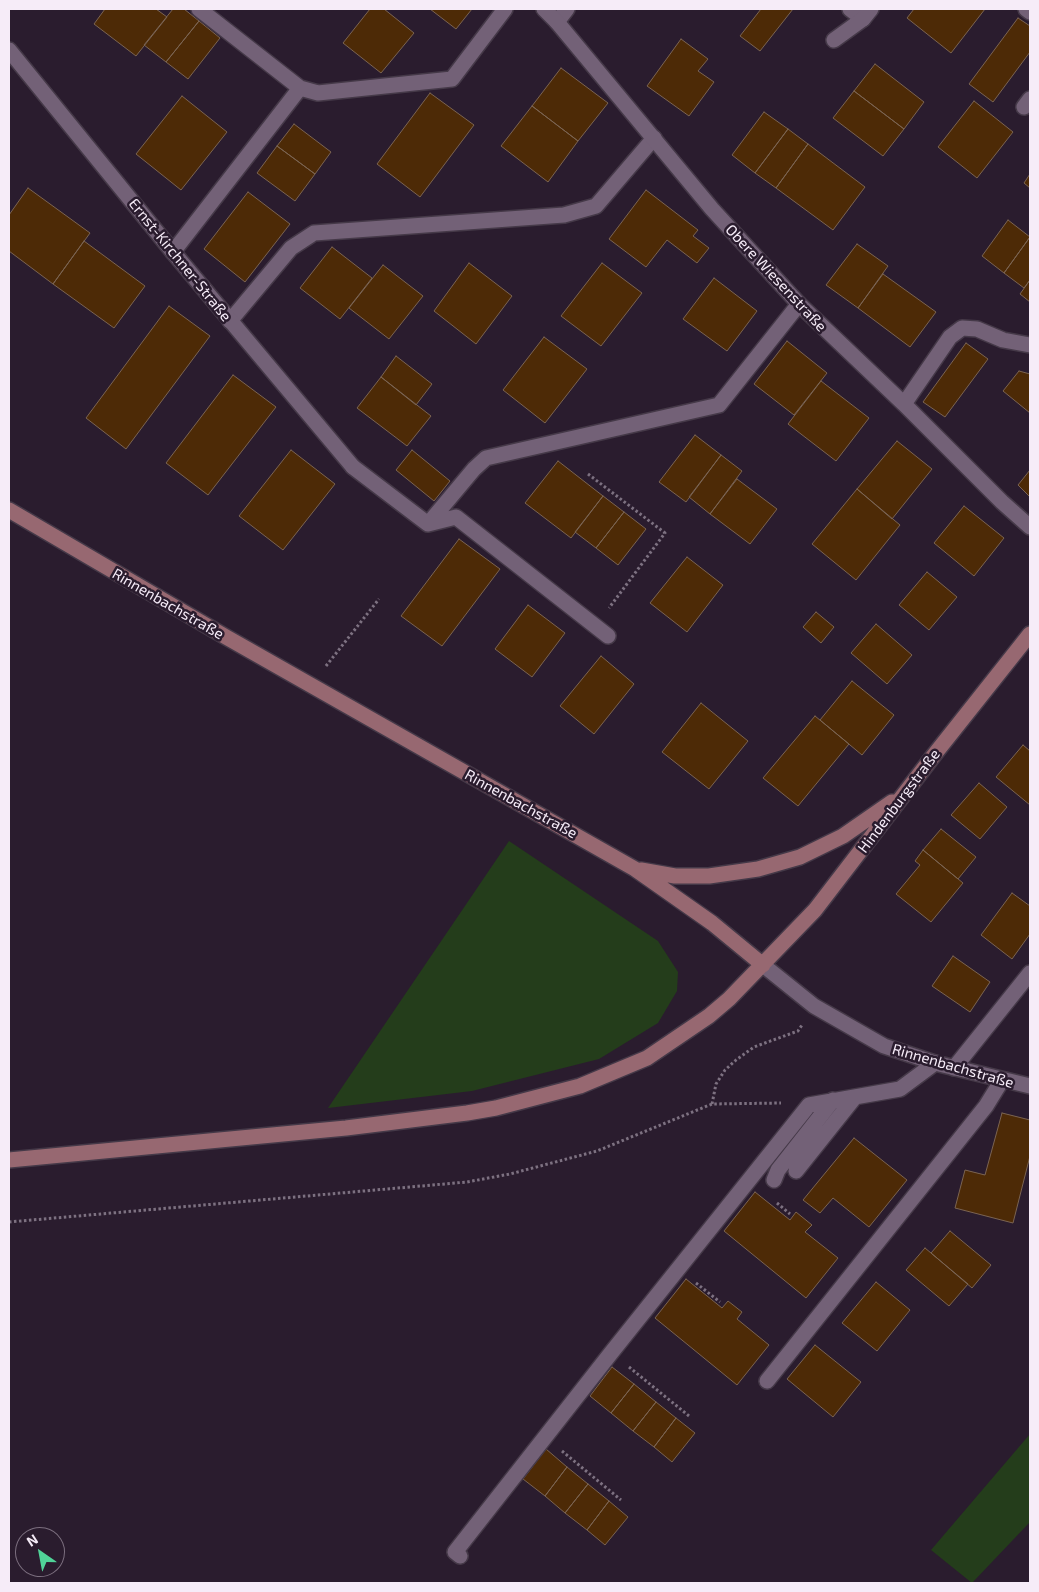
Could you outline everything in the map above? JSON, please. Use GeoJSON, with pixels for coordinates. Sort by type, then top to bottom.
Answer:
{"type":"FeatureCollection","features":[{"type":"Feature","properties":{"kind":"main road","name":"Rinnenbachstraße"},"geometry":{"type":"LineString","coordinates":[[9,510],[277,666],[635,869],[712,923],[763,965]]}},
{"type":"Feature","properties":{"kind":"main road","name":"Hindenburgstraße"},"geometry":{"type":"LineString","coordinates":[[9,1160],[346,1128],[467,1113],[544,1096],[618,1072],[647,1058],[709,1016],[763,965],[815,910],[1030,634]]}},
{"type":"Feature","properties":{"kind":"main road"},"geometry":{"type":"LineString","coordinates":[[635,869],[675,876],[709,876],[758,869],[800,856],[843,836],[904,794]]}},
{"type":"Feature","properties":{"kind":"street"},"geometry":{"type":"LineString","coordinates":[[198,9],[300,88],[318,93],[452,79],[505,9]]}},
{"type":"Feature","properties":{"kind":"street","name":"Obere Wiesenstraße"},"geometry":{"type":"LineString","coordinates":[[544,9],[557,22],[712,209],[799,304],[904,404],[1002,502],[1030,526]]}},
{"type":"Feature","properties":{"kind":"street"},"geometry":{"type":"LineString","coordinates":[[557,22],[567,9]]}},
{"type":"Feature","properties":{"kind":"street"},"geometry":{"type":"LineString","coordinates":[[850,9],[867,14]]}},
{"type":"Feature","properties":{"kind":"street"},"geometry":{"type":"LineString","coordinates":[[1026,9],[1030,12]]}},
{"type":"Feature","properties":{"kind":"street"},"geometry":{"type":"LineString","coordinates":[[834,40],[867,14]]}},
{"type":"Feature","properties":{"kind":"street","name":"Ernst-Kirchner-Straße"},"geometry":{"type":"LineString","coordinates":[[9,50],[173,252],[353,467],[428,524]]}},
{"type":"Feature","properties":{"kind":"street"},"geometry":{"type":"LineString","coordinates":[[173,252],[300,88]]}},
{"type":"Feature","properties":{"kind":"street"},"geometry":{"type":"LineString","coordinates":[[230,321],[291,248],[314,233],[572,212],[596,206],[654,138]]}},
{"type":"Feature","properties":{"kind":"street"},"geometry":{"type":"LineString","coordinates":[[428,524],[474,469],[486,458],[719,405],[799,304]]}},
{"type":"Feature","properties":{"kind":"street"},"geometry":{"type":"LineString","coordinates":[[904,404],[950,337],[962,328],[977,329],[1003,340],[1030,345]]}},
{"type":"Feature","properties":{"kind":"street"},"geometry":{"type":"LineString","coordinates":[[428,524],[456,517],[608,636]]}},
{"type":"Feature","properties":{"kind":"street","name":"Rinnenbachstraße"},"geometry":{"type":"LineString","coordinates":[[763,965],[814,1006],[884,1046],[935,1063],[1030,1086]]}},
{"type":"Feature","properties":{"kind":"street"},"geometry":{"type":"LineString","coordinates":[[954,1068],[1030,972]]}},
{"type":"Feature","properties":{"kind":"street"},"geometry":{"type":"LineString","coordinates":[[460,1556],[456,1552],[809,1104],[900,1089],[935,1063]]}},
{"type":"Feature","properties":{"kind":"street"},"geometry":{"type":"LineString","coordinates":[[767,1380],[986,1106],[1002,1080]]}},
{"type":"Feature","properties":{"kind":"street"},"geometry":{"type":"LineString","coordinates":[[796,1171],[855,1097]]}},
{"type":"Feature","properties":{"kind":"street"},"geometry":{"type":"LineString","coordinates":[[774,1180],[778,1170],[833,1100]]}},
{"type":"Feature","properties":{"kind":"path"},"geometry":{"type":"LineString","coordinates":[[588,474],[665,533],[595,626]]}},
{"type":"Feature","properties":{"kind":"path"},"geometry":{"type":"LineString","coordinates":[[326,666],[379,599]]}},
{"type":"Feature","properties":{"kind":"path"},"geometry":{"type":"LineString","coordinates":[[712,1104],[716,1084],[725,1070],[754,1047],[798,1031],[814,1006]]}},
{"type":"Feature","properties":{"kind":"path"},"geometry":{"type":"LineString","coordinates":[[9,1222],[468,1182],[510,1174],[597,1151],[712,1104],[809,1104]]}},
{"type":"Feature","properties":{"kind":"path"},"geometry":{"type":"LineString","coordinates":[[678,1269],[720,1302]]}},
{"type":"Feature","properties":{"kind":"path"},"geometry":{"type":"LineString","coordinates":[[611,1353],[689,1416]]}},
{"type":"Feature","properties":{"kind":"path"},"geometry":{"type":"LineString","coordinates":[[546,1437],[621,1500]]}},
{"type":"Feature","properties":{"kind":"green space"},"geometry":{"type":"Polygon","coordinates":[[[509,841],[658,941],[678,972],[677,991],[658,1023],[599,1059],[472,1091],[328,1108],[509,841]]]}},
{"type":"Feature","properties":{"kind":"green space"},"geometry":{"type":"Polygon","coordinates":[[[1030,1434],[1030,1522],[972,1583],[931,1550],[1030,1434]]]}},
{"type":"Feature","properties":{"kind":"building"},"geometry":{"type":"Polygon","coordinates":[[[105,9],[156,9],[167,17],[136,56],[94,24],[105,9]]]}},
{"type":"Feature","properties":{"kind":"building"},"geometry":{"type":"Polygon","coordinates":[[[173,9],[184,9],[199,21],[166,62],[144,45],[173,9]]]}},
{"type":"Feature","properties":{"kind":"building"},"geometry":{"type":"Polygon","coordinates":[[[370,9],[384,9],[414,33],[381,73],[343,43],[370,9]]]}},
{"type":"Feature","properties":{"kind":"building"},"geometry":{"type":"Polygon","coordinates":[[[430,9],[472,9],[456,29],[430,9]]]}},
{"type":"Feature","properties":{"kind":"building"},"geometry":{"type":"Polygon","coordinates":[[[761,9],[793,9],[760,51],[740,36],[761,9]]]}},
{"type":"Feature","properties":{"kind":"building"},"geometry":{"type":"Polygon","coordinates":[[[914,9],[985,9],[951,53],[907,18],[914,9]]]}},
{"type":"Feature","properties":{"kind":"building"},"geometry":{"type":"Polygon","coordinates":[[[1018,18],[1030,26],[1030,52],[993,102],[969,84],[1018,18]]]}},
{"type":"Feature","properties":{"kind":"building"},"geometry":{"type":"Polygon","coordinates":[[[199,21],[220,38],[188,79],[166,62],[199,21]]]}},
{"type":"Feature","properties":{"kind":"building"},"geometry":{"type":"Polygon","coordinates":[[[681,39],[708,59],[698,71],[714,82],[689,116],[647,86],[681,39]]]}},
{"type":"Feature","properties":{"kind":"building"},"geometry":{"type":"Polygon","coordinates":[[[875,64],[924,102],[904,129],[854,91],[875,64]]]}},
{"type":"Feature","properties":{"kind":"building"},"geometry":{"type":"Polygon","coordinates":[[[561,68],[608,103],[578,141],[532,106],[561,68]]]}},
{"type":"Feature","properties":{"kind":"building"},"geometry":{"type":"Polygon","coordinates":[[[854,91],[904,129],[883,156],[833,118],[854,91]]]}},
{"type":"Feature","properties":{"kind":"building"},"geometry":{"type":"Polygon","coordinates":[[[430,93],[474,125],[420,197],[377,164],[430,93]]]}},
{"type":"Feature","properties":{"kind":"building"},"geometry":{"type":"Polygon","coordinates":[[[182,96],[227,132],[181,190],[136,154],[182,96]]]}},
{"type":"Feature","properties":{"kind":"building"},"geometry":{"type":"Polygon","coordinates":[[[974,101],[1013,132],[977,178],[938,147],[974,101]]]}},
{"type":"Feature","properties":{"kind":"building"},"geometry":{"type":"Polygon","coordinates":[[[532,106],[578,141],[548,182],[501,146],[532,106]]]}},
{"type":"Feature","properties":{"kind":"building"},"geometry":{"type":"Polygon","coordinates":[[[764,112],[788,129],[755,173],[732,155],[764,112]]]}},
{"type":"Feature","properties":{"kind":"building"},"geometry":{"type":"Polygon","coordinates":[[[294,124],[331,152],[315,174],[277,146],[294,124]]]}},
{"type":"Feature","properties":{"kind":"building"},"geometry":{"type":"Polygon","coordinates":[[[788,129],[808,144],[776,188],[755,173],[788,129]]]}},
{"type":"Feature","properties":{"kind":"building"},"geometry":{"type":"Polygon","coordinates":[[[808,144],[865,187],[833,230],[776,188],[808,144]]]}},
{"type":"Feature","properties":{"kind":"building"},"geometry":{"type":"Polygon","coordinates":[[[277,146],[315,174],[295,201],[257,173],[277,146]]]}},
{"type":"Feature","properties":{"kind":"building"},"geometry":{"type":"Polygon","coordinates":[[[1030,174],[1030,188],[1024,183],[1030,174]]]}},
{"type":"Feature","properties":{"kind":"building"},"geometry":{"type":"Polygon","coordinates":[[[28,188],[90,233],[53,284],[9,251],[9,215],[28,188]]]}},
{"type":"Feature","properties":{"kind":"building"},"geometry":{"type":"Polygon","coordinates":[[[646,190],[698,230],[693,236],[709,248],[697,263],[667,240],[646,267],[609,239],[646,190]]]}},
{"type":"Feature","properties":{"kind":"building"},"geometry":{"type":"Polygon","coordinates":[[[248,192],[290,224],[245,282],[204,249],[248,192]]]}},
{"type":"Feature","properties":{"kind":"building"},"geometry":{"type":"Polygon","coordinates":[[[1008,220],[1030,237],[1004,273],[982,256],[1008,220]]]}},
{"type":"Feature","properties":{"kind":"building"},"geometry":{"type":"Polygon","coordinates":[[[1030,237],[1030,280],[1024,288],[1004,273],[1030,237]]]}},
{"type":"Feature","properties":{"kind":"building"},"geometry":{"type":"Polygon","coordinates":[[[84,241],[145,286],[114,328],[53,284],[84,241]]]}},
{"type":"Feature","properties":{"kind":"building"},"geometry":{"type":"Polygon","coordinates":[[[857,244],[888,266],[858,308],[826,285],[857,244]]]}},
{"type":"Feature","properties":{"kind":"building"},"geometry":{"type":"Polygon","coordinates":[[[332,247],[372,278],[340,319],[300,288],[332,247]]]}},
{"type":"Feature","properties":{"kind":"building"},"geometry":{"type":"Polygon","coordinates":[[[469,263],[512,296],[476,344],[434,311],[469,263]]]}},
{"type":"Feature","properties":{"kind":"building"},"geometry":{"type":"Polygon","coordinates":[[[602,263],[642,293],[601,346],[561,316],[602,263]]]}},
{"type":"Feature","properties":{"kind":"building"},"geometry":{"type":"Polygon","coordinates":[[[383,265],[423,296],[389,339],[349,308],[383,265]]]}},
{"type":"Feature","properties":{"kind":"building"},"geometry":{"type":"Polygon","coordinates":[[[883,274],[936,312],[910,347],[858,308],[883,274]]]}},
{"type":"Feature","properties":{"kind":"building"},"geometry":{"type":"Polygon","coordinates":[[[714,278],[757,311],[727,351],[683,319],[714,278]]]}},
{"type":"Feature","properties":{"kind":"building"},"geometry":{"type":"Polygon","coordinates":[[[1030,280],[1030,302],[1020,294],[1030,280]]]}},
{"type":"Feature","properties":{"kind":"building"},"geometry":{"type":"Polygon","coordinates":[[[169,306],[210,336],[126,449],[86,418],[169,306]]]}},
{"type":"Feature","properties":{"kind":"building"},"geometry":{"type":"Polygon","coordinates":[[[544,337],[587,369],[545,423],[503,390],[544,337]]]}},
{"type":"Feature","properties":{"kind":"building"},"geometry":{"type":"Polygon","coordinates":[[[787,341],[827,373],[794,415],[754,384],[787,341]]]}},
{"type":"Feature","properties":{"kind":"building"},"geometry":{"type":"Polygon","coordinates":[[[966,343],[988,359],[945,417],[923,402],[966,343]]]}},
{"type":"Feature","properties":{"kind":"building"},"geometry":{"type":"Polygon","coordinates":[[[396,356],[432,384],[416,405],[381,377],[396,356]]]}},
{"type":"Feature","properties":{"kind":"building"},"geometry":{"type":"Polygon","coordinates":[[[1019,371],[1030,374],[1030,413],[1003,391],[1019,371]]]}},
{"type":"Feature","properties":{"kind":"building"},"geometry":{"type":"Polygon","coordinates":[[[233,375],[276,407],[208,495],[166,463],[233,375]]]}},
{"type":"Feature","properties":{"kind":"building"},"geometry":{"type":"Polygon","coordinates":[[[381,377],[431,416],[407,446],[357,408],[381,377]]]}},
{"type":"Feature","properties":{"kind":"building"},"geometry":{"type":"Polygon","coordinates":[[[821,381],[869,418],[836,461],[788,424],[821,381]]]}},
{"type":"Feature","properties":{"kind":"building"},"geometry":{"type":"Polygon","coordinates":[[[695,435],[721,455],[686,502],[659,482],[695,435]]]}},
{"type":"Feature","properties":{"kind":"building"},"geometry":{"type":"Polygon","coordinates":[[[897,441],[932,469],[892,519],[857,489],[897,441]]]}},
{"type":"Feature","properties":{"kind":"building"},"geometry":{"type":"Polygon","coordinates":[[[291,450],[335,484],[283,550],[239,516],[291,450]]]}},
{"type":"Feature","properties":{"kind":"building"},"geometry":{"type":"Polygon","coordinates":[[[412,450],[450,481],[434,501],[396,470],[412,450]]]}},
{"type":"Feature","properties":{"kind":"building"},"geometry":{"type":"Polygon","coordinates":[[[721,455],[742,471],[710,514],[689,497],[721,455]]]}},
{"type":"Feature","properties":{"kind":"building"},"geometry":{"type":"Polygon","coordinates":[[[558,461],[603,496],[571,538],[525,503],[558,461]]]}},
{"type":"Feature","properties":{"kind":"building"},"geometry":{"type":"Polygon","coordinates":[[[1030,470],[1030,497],[1018,485],[1030,470]]]}},
{"type":"Feature","properties":{"kind":"building"},"geometry":{"type":"Polygon","coordinates":[[[737,479],[777,509],[750,544],[710,514],[737,479]]]}},
{"type":"Feature","properties":{"kind":"building"},"geometry":{"type":"Polygon","coordinates":[[[857,489],[900,525],[856,580],[812,544],[857,489]]]}},
{"type":"Feature","properties":{"kind":"building"},"geometry":{"type":"Polygon","coordinates":[[[603,496],[624,512],[596,548],[575,532],[603,496]]]}},
{"type":"Feature","properties":{"kind":"building"},"geometry":{"type":"Polygon","coordinates":[[[964,506],[1004,538],[974,576],[934,543],[964,506]]]}},
{"type":"Feature","properties":{"kind":"building"},"geometry":{"type":"Polygon","coordinates":[[[624,512],[646,529],[618,565],[596,548],[624,512]]]}},
{"type":"Feature","properties":{"kind":"building"},"geometry":{"type":"Polygon","coordinates":[[[459,539],[500,569],[442,646],[401,616],[459,539]]]}},
{"type":"Feature","properties":{"kind":"building"},"geometry":{"type":"Polygon","coordinates":[[[687,557],[723,585],[687,632],[650,603],[687,557]]]}},
{"type":"Feature","properties":{"kind":"building"},"geometry":{"type":"Polygon","coordinates":[[[927,572],[957,597],[929,630],[899,605],[927,572]]]}},
{"type":"Feature","properties":{"kind":"building"},"geometry":{"type":"Polygon","coordinates":[[[528,605],[565,633],[532,677],[495,649],[528,605]]]}},
{"type":"Feature","properties":{"kind":"building"},"geometry":{"type":"Polygon","coordinates":[[[816,612],[834,627],[821,643],[803,627],[816,612]]]}},
{"type":"Feature","properties":{"kind":"building"},"geometry":{"type":"Polygon","coordinates":[[[876,624],[912,655],[887,684],[851,653],[876,624]]]}},
{"type":"Feature","properties":{"kind":"building"},"geometry":{"type":"Polygon","coordinates":[[[601,656],[634,684],[594,734],[560,706],[601,656]]]}},
{"type":"Feature","properties":{"kind":"building"},"geometry":{"type":"Polygon","coordinates":[[[852,681],[894,715],[862,755],[820,720],[852,681]]]}},
{"type":"Feature","properties":{"kind":"building"},"geometry":{"type":"Polygon","coordinates":[[[701,703],[748,741],[709,789],[662,752],[701,703]]]}},
{"type":"Feature","properties":{"kind":"building"},"geometry":{"type":"Polygon","coordinates":[[[815,716],[849,744],[798,806],[763,778],[815,716]]]}},
{"type":"Feature","properties":{"kind":"building"},"geometry":{"type":"Polygon","coordinates":[[[1023,745],[1030,751],[1030,805],[996,777],[1023,745]]]}},
{"type":"Feature","properties":{"kind":"building"},"geometry":{"type":"Polygon","coordinates":[[[979,783],[1007,807],[980,839],[951,815],[979,783]]]}},
{"type":"Feature","properties":{"kind":"building"},"geometry":{"type":"Polygon","coordinates":[[[941,829],[976,857],[958,879],[923,850],[941,829]]]}},
{"type":"Feature","properties":{"kind":"building"},"geometry":{"type":"Polygon","coordinates":[[[923,850],[963,883],[931,922],[896,894],[920,865],[915,861],[923,850]]]}},
{"type":"Feature","properties":{"kind":"building"},"geometry":{"type":"Polygon","coordinates":[[[1012,893],[1030,906],[1030,934],[1012,959],[981,935],[1012,893]]]}},
{"type":"Feature","properties":{"kind":"building"},"geometry":{"type":"Polygon","coordinates":[[[953,956],[990,982],[970,1012],[932,986],[953,956]]]}},
{"type":"Feature","properties":{"kind":"building"},"geometry":{"type":"Polygon","coordinates":[[[1002,1113],[1030,1120],[1030,1156],[1013,1223],[955,1208],[965,1170],[985,1175],[1002,1113]]]}},
{"type":"Feature","properties":{"kind":"building"},"geometry":{"type":"Polygon","coordinates":[[[854,1138],[907,1180],[869,1227],[833,1198],[820,1213],[803,1200],[854,1138]]]}},
{"type":"Feature","properties":{"kind":"building"},"geometry":{"type":"Polygon","coordinates":[[[755,1192],[790,1220],[796,1212],[812,1225],[805,1232],[838,1258],[806,1298],[724,1231],[755,1192]]]}},
{"type":"Feature","properties":{"kind":"building"},"geometry":{"type":"Polygon","coordinates":[[[950,1231],[991,1265],[972,1288],[931,1253],[950,1231]]]}},
{"type":"Feature","properties":{"kind":"building"},"geometry":{"type":"Polygon","coordinates":[[[925,1248],[968,1284],[949,1306],[906,1270],[925,1248]]]}},
{"type":"Feature","properties":{"kind":"building"},"geometry":{"type":"Polygon","coordinates":[[[686,1279],[722,1308],[728,1301],[742,1312],[737,1319],[769,1345],[737,1385],[655,1318],[686,1279]]]}},
{"type":"Feature","properties":{"kind":"building"},"geometry":{"type":"Polygon","coordinates":[[[876,1282],[910,1310],[877,1351],[842,1323],[876,1282]]]}},
{"type":"Feature","properties":{"kind":"building"},"geometry":{"type":"Polygon","coordinates":[[[815,1345],[861,1382],[833,1417],[787,1379],[815,1345]]]}},
{"type":"Feature","properties":{"kind":"building"},"geometry":{"type":"Polygon","coordinates":[[[612,1367],[634,1384],[611,1413],[590,1396],[612,1367]]]}},
{"type":"Feature","properties":{"kind":"building"},"geometry":{"type":"Polygon","coordinates":[[[634,1384],[656,1402],[633,1431],[611,1413],[634,1384]]]}},
{"type":"Feature","properties":{"kind":"building"},"geometry":{"type":"Polygon","coordinates":[[[656,1402],[676,1418],[654,1447],[633,1431],[656,1402]]]}},
{"type":"Feature","properties":{"kind":"building"},"geometry":{"type":"Polygon","coordinates":[[[676,1418],[695,1433],[672,1462],[654,1447],[676,1418]]]}},
{"type":"Feature","properties":{"kind":"building"},"geometry":{"type":"Polygon","coordinates":[[[546,1449],[567,1467],[545,1496],[523,1479],[546,1449]]]}},
{"type":"Feature","properties":{"kind":"building"},"geometry":{"type":"Polygon","coordinates":[[[567,1467],[588,1484],[565,1513],[545,1496],[567,1467]]]}},
{"type":"Feature","properties":{"kind":"building"},"geometry":{"type":"Polygon","coordinates":[[[588,1484],[609,1501],[587,1530],[565,1513],[588,1484]]]}},
{"type":"Feature","properties":{"kind":"building"},"geometry":{"type":"Polygon","coordinates":[[[609,1501],[628,1517],[605,1545],[587,1530],[609,1501]]]}}]}
